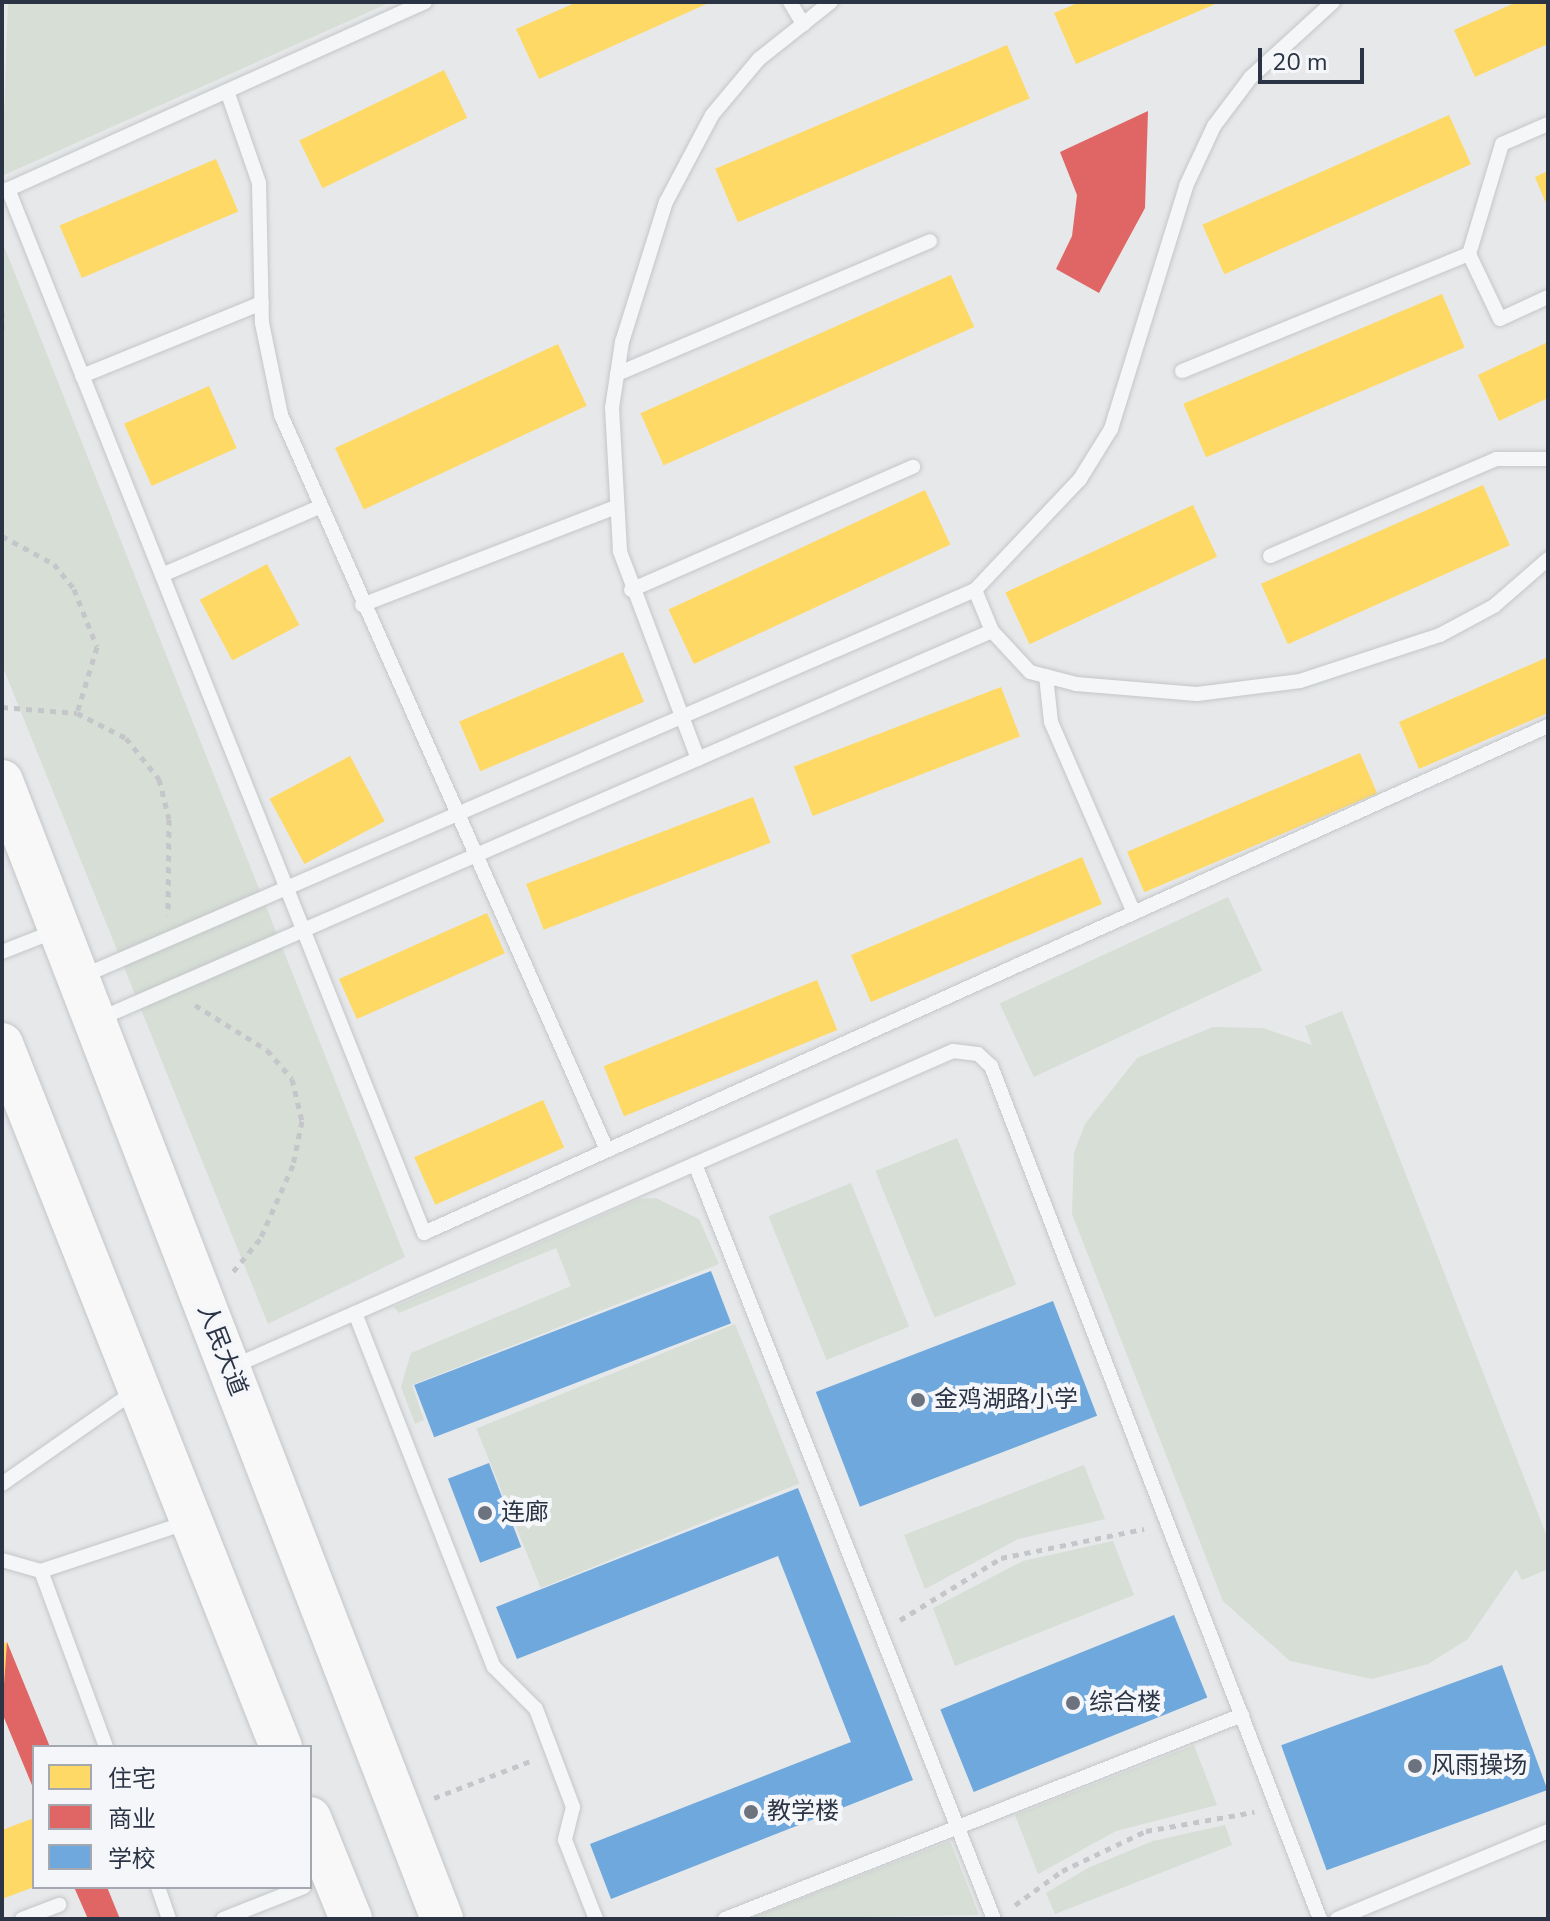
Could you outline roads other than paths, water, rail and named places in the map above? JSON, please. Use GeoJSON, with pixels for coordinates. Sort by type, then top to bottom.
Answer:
{"type":"FeatureCollection","features":[{"type":"Feature","properties":{"kind":"main road","name":"人民大道"},"geometry":{"type":"LineString","coordinates":[[2,781],[442,1919]]}},
{"type":"Feature","properties":{"kind":"main road"},"geometry":{"type":"LineString","coordinates":[[2,1044],[136,1390],[280,1745]]}},
{"type":"Feature","properties":{"kind":"main road"},"geometry":{"type":"LineString","coordinates":[[312,1839],[316,1882],[351,1919]]}},
{"type":"Feature","properties":{"kind":"lane"},"geometry":{"type":"LineString","coordinates":[[425,2],[8,189],[424,1233],[1548,726]]}},
{"type":"Feature","properties":{"kind":"lane"},"geometry":{"type":"LineString","coordinates":[[790,2],[803,24]]}},
{"type":"Feature","properties":{"kind":"lane"},"geometry":{"type":"LineString","coordinates":[[698,759],[631,590],[613,508],[617,374],[637,281],[686,165],[712,115],[759,59],[831,2]]}},
{"type":"Feature","properties":{"kind":"lane"},"geometry":{"type":"LineString","coordinates":[[79,978],[975,590],[1080,479],[1111,429],[1186,186],[1214,126],[1251,77],[1333,2]]}},
{"type":"Feature","properties":{"kind":"lane"},"geometry":{"type":"LineString","coordinates":[[227,91],[259,183],[262,303],[281,415],[362,605],[607,1150]]}},
{"type":"Feature","properties":{"kind":"lane"},"geometry":{"type":"LineString","coordinates":[[1548,124],[1502,144],[1469,254],[1500,319],[1548,297]]}},
{"type":"Feature","properties":{"kind":"lane"},"geometry":{"type":"LineString","coordinates":[[617,374],[930,241]]}},
{"type":"Feature","properties":{"kind":"lane"},"geometry":{"type":"LineString","coordinates":[[1182,371],[1469,254]]}},
{"type":"Feature","properties":{"kind":"lane"},"geometry":{"type":"LineString","coordinates":[[82,376],[262,303]]}},
{"type":"Feature","properties":{"kind":"lane"},"geometry":{"type":"LineString","coordinates":[[1270,556],[1496,459],[1548,459]]}},
{"type":"Feature","properties":{"kind":"lane"},"geometry":{"type":"LineString","coordinates":[[631,590],[913,467]]}},
{"type":"Feature","properties":{"kind":"lane"},"geometry":{"type":"LineString","coordinates":[[162,575],[319,507]]}},
{"type":"Feature","properties":{"kind":"lane"},"geometry":{"type":"LineString","coordinates":[[362,605],[613,508]]}},
{"type":"Feature","properties":{"kind":"lane"},"geometry":{"type":"LineString","coordinates":[[975,590],[992,631],[1008,654],[1046,676],[1197,694],[1300,681],[1440,635],[1494,606],[1548,559]]}},
{"type":"Feature","properties":{"kind":"lane"},"geometry":{"type":"LineString","coordinates":[[95,1021],[992,631]]}},
{"type":"Feature","properties":{"kind":"lane"},"geometry":{"type":"LineString","coordinates":[[1046,676],[1051,722],[1134,913]]}},
{"type":"Feature","properties":{"kind":"lane"},"geometry":{"type":"LineString","coordinates":[[2,952],[59,929]]}},
{"type":"Feature","properties":{"kind":"lane"},"geometry":{"type":"LineString","coordinates":[[229,1368],[953,1051],[986,1059],[1320,1919]]}},
{"type":"Feature","properties":{"kind":"lane"},"geometry":{"type":"LineString","coordinates":[[695,1164],[994,1919]]}},
{"type":"Feature","properties":{"kind":"lane"},"geometry":{"type":"LineString","coordinates":[[355,1313],[494,1667],[533,1703],[573,1807],[565,1840],[596,1919]]}},
{"type":"Feature","properties":{"kind":"lane"},"geometry":{"type":"LineString","coordinates":[[2,1484],[136,1390]]}},
{"type":"Feature","properties":{"kind":"lane"},"geometry":{"type":"LineString","coordinates":[[2,1560],[41,1571],[189,1522]]}},
{"type":"Feature","properties":{"kind":"lane"},"geometry":{"type":"LineString","coordinates":[[41,1571],[105,1745]]}},
{"type":"Feature","properties":{"kind":"lane"},"geometry":{"type":"LineString","coordinates":[[725,1919],[1242,1715]]}},
{"type":"Feature","properties":{"kind":"lane"},"geometry":{"type":"LineString","coordinates":[[1337,1919],[1548,1831]]}},
{"type":"Feature","properties":{"kind":"lane"},"geometry":{"type":"LineString","coordinates":[[159,1889],[169,1919]]}},
{"type":"Feature","properties":{"kind":"lane"},"geometry":{"type":"LineString","coordinates":[[223,1919],[298,1889]]}},
{"type":"Feature","properties":{"kind":"lane"},"geometry":{"type":"LineString","coordinates":[[22,1919],[59,1905]]}},
{"type":"Feature","properties":{"kind":"place","name":"金鸡湖路小学"},"geometry":{"type":"Point","coordinates":[918,1400]}},
{"type":"Feature","properties":{"kind":"place","name":"连廊"},"geometry":{"type":"Point","coordinates":[485,1513]}},
{"type":"Feature","properties":{"kind":"place","name":"综合楼"},"geometry":{"type":"Point","coordinates":[1073,1703]}},
{"type":"Feature","properties":{"kind":"place","name":"风雨操场"},"geometry":{"type":"Point","coordinates":[1415,1766]}},
{"type":"Feature","properties":{"kind":"place","name":"教学楼"},"geometry":{"type":"Point","coordinates":[751,1812]}}]}
